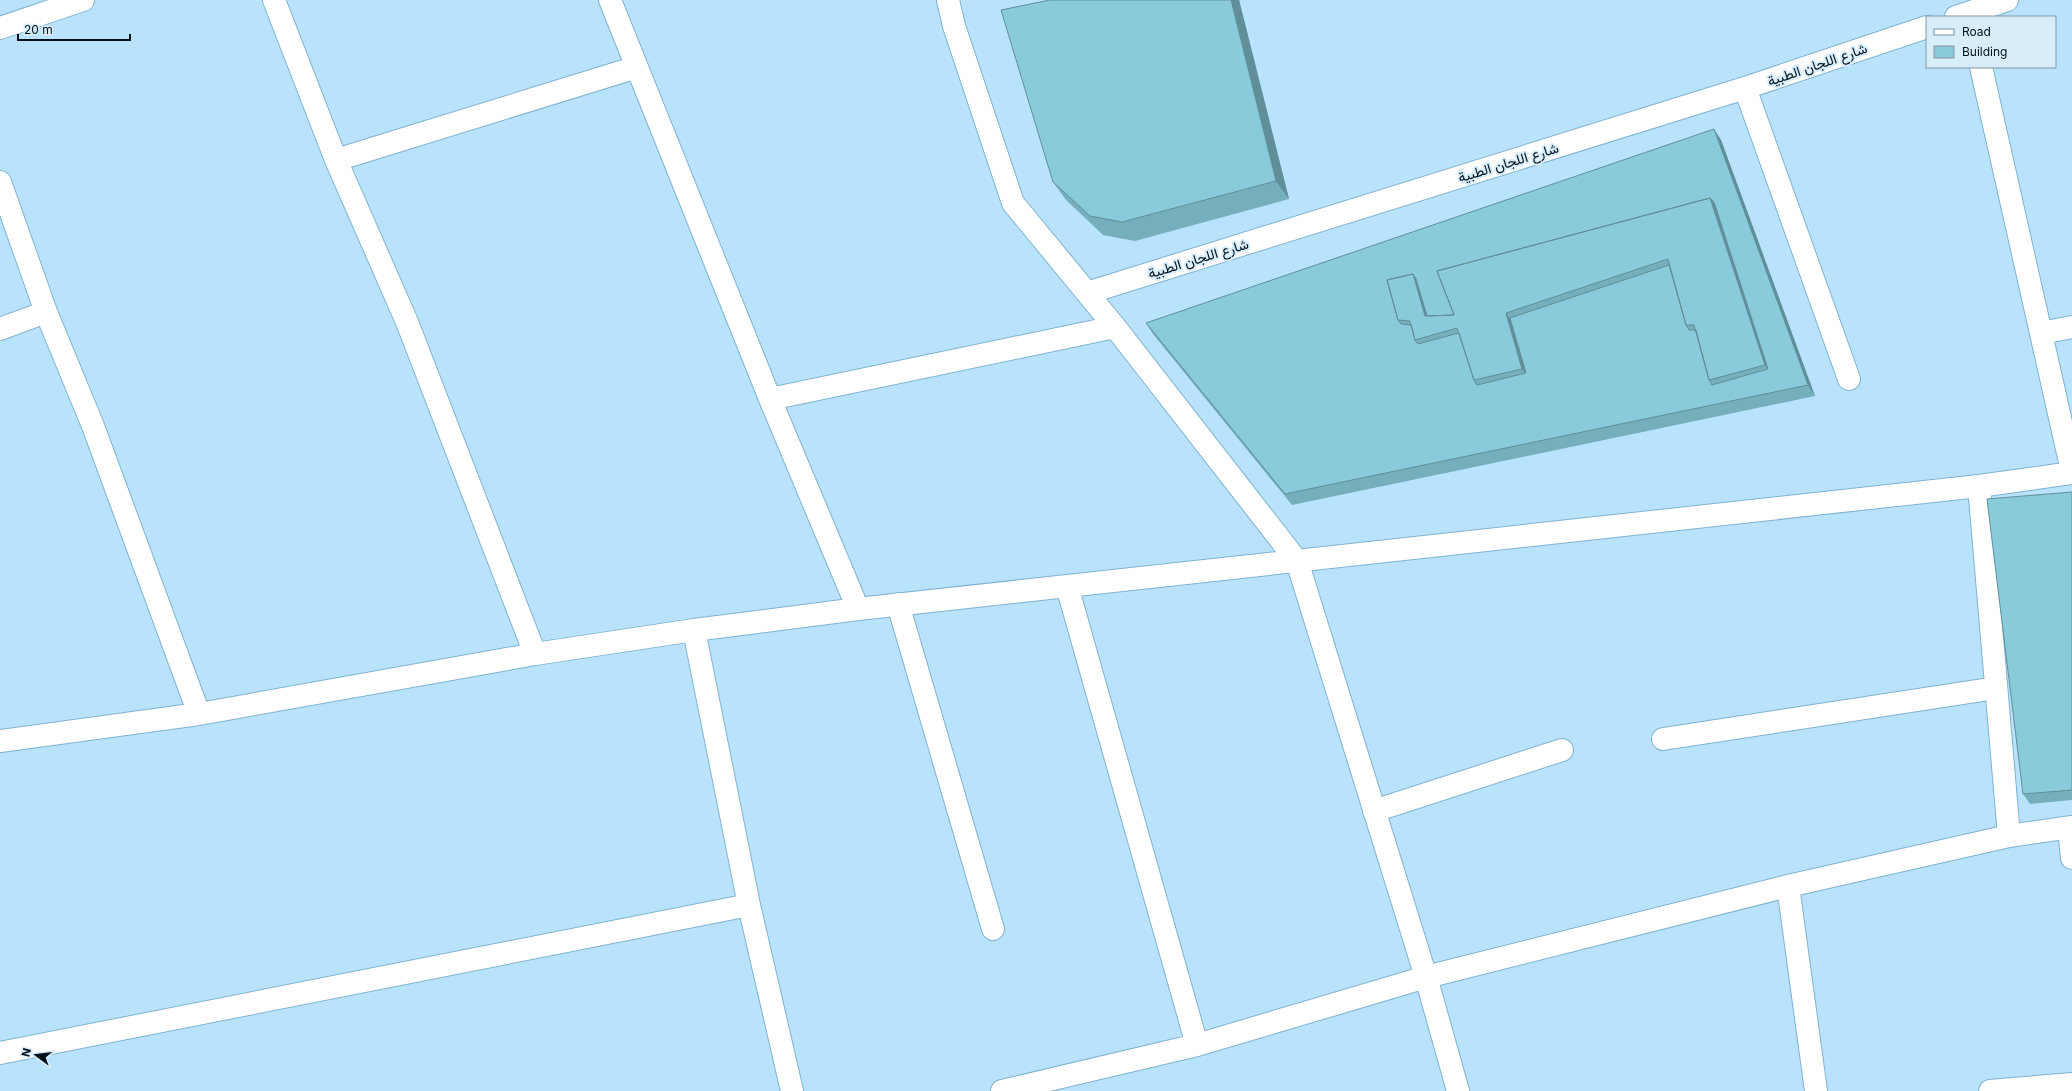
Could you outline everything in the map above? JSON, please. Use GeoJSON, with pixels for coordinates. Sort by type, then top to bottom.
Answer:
{"type":"FeatureCollection","features":[{"type":"Feature","properties":{"kind":"street"},"geometry":{"type":"LineString","coordinates":[[0,28],[79,0]]}},
{"type":"Feature","properties":{"kind":"street"},"geometry":{"type":"LineString","coordinates":[[274,0],[336,160],[407,322],[535,654]]}},
{"type":"Feature","properties":{"kind":"street"},"geometry":{"type":"LineString","coordinates":[[610,0],[770,399],[858,608]]}},
{"type":"Feature","properties":{"kind":"street"},"geometry":{"type":"LineString","coordinates":[[948,0],[954,26],[1013,203],[1115,327],[1297,561],[1426,977],[1458,1091]]}},
{"type":"Feature","properties":{"kind":"street"},"geometry":{"type":"LineString","coordinates":[[1965,16],[2007,0]]}},
{"type":"Feature","properties":{"kind":"street","name":"شارع اللجان الطبية"},"geometry":{"type":"LineString","coordinates":[[1087,293],[1745,88],[1926,27]]}},
{"type":"Feature","properties":{"kind":"street"},"geometry":{"type":"LineString","coordinates":[[336,160],[637,66]]}},
{"type":"Feature","properties":{"kind":"street"},"geometry":{"type":"LineString","coordinates":[[0,741],[199,714],[535,654],[694,630],[858,608],[1979,486],[2072,472],[1981,68]]}},
{"type":"Feature","properties":{"kind":"street"},"geometry":{"type":"LineString","coordinates":[[1745,88],[1849,379]]}},
{"type":"Feature","properties":{"kind":"street"},"geometry":{"type":"LineString","coordinates":[[0,182],[46,312],[93,426],[199,714]]}},
{"type":"Feature","properties":{"kind":"street"},"geometry":{"type":"LineString","coordinates":[[0,330],[46,312]]}},
{"type":"Feature","properties":{"kind":"street"},"geometry":{"type":"LineString","coordinates":[[770,399],[1115,327]]}},
{"type":"Feature","properties":{"kind":"street"},"geometry":{"type":"LineString","coordinates":[[2041,333],[2072,327]]}},
{"type":"Feature","properties":{"kind":"street"},"geometry":{"type":"LineString","coordinates":[[1979,486],[2010,836]]}},
{"type":"Feature","properties":{"kind":"street"},"geometry":{"type":"LineString","coordinates":[[1067,586],[1197,1045]]}},
{"type":"Feature","properties":{"kind":"street"},"geometry":{"type":"LineString","coordinates":[[898,604],[993,929]]}},
{"type":"Feature","properties":{"kind":"street"},"geometry":{"type":"LineString","coordinates":[[694,630],[749,905],[792,1091]]}},
{"type":"Feature","properties":{"kind":"street"},"geometry":{"type":"LineString","coordinates":[[1663,740],[1996,688]]}},
{"type":"Feature","properties":{"kind":"street"},"geometry":{"type":"LineString","coordinates":[[1374,811],[1562,750]]}},
{"type":"Feature","properties":{"kind":"street"},"geometry":{"type":"LineString","coordinates":[[1002,1091],[1197,1045],[1426,977],[1788,886],[2010,836],[2070,827],[2072,858]]}},
{"type":"Feature","properties":{"kind":"street"},"geometry":{"type":"LineString","coordinates":[[1788,886],[1816,1091]]}},
{"type":"Feature","properties":{"kind":"street"},"geometry":{"type":"LineString","coordinates":[[0,1053],[749,905]]}},
{"type":"Feature","properties":{"kind":"street"},"geometry":{"type":"LineString","coordinates":[[1990,1091],[2072,1084]]}},
{"type":"Feature","properties":{"kind":"building"},"geometry":{"type":"Polygon","coordinates":[[[1050,0],[1231,0],[1276,181],[1122,222],[1090,216],[1053,182],[1001,10],[1050,0]]]}},
{"type":"Feature","properties":{"kind":"building"},"geometry":{"type":"Polygon","coordinates":[[[1714,129],[1808,385],[1285,494],[1146,323],[1714,129]],[[1710,198],[1437,271],[1454,315],[1427,316],[1416,279],[1413,274],[1387,280],[1398,320],[1401,324],[1411,325],[1415,340],[1418,344],[1459,333],[1477,385],[1526,373],[1510,318],[1669,265],[1686,325],[1689,330],[1696,330],[1709,380],[1712,385],[1768,369],[1714,202],[1710,198]]]}},
{"type":"Feature","properties":{"kind":"building"},"geometry":{"type":"Polygon","coordinates":[[[1710,198],[1765,365],[1709,380],[1694,325],[1686,325],[1668,259],[1506,313],[1522,369],[1474,380],[1457,328],[1415,340],[1410,321],[1398,320],[1387,280],[1413,274],[1425,316],[1454,315],[1437,271],[1710,198]]]}},
{"type":"Feature","properties":{"kind":"building"},"geometry":{"type":"Polygon","coordinates":[[[2072,492],[2072,790],[2023,794],[1987,499],[2072,492]]]}}]}
